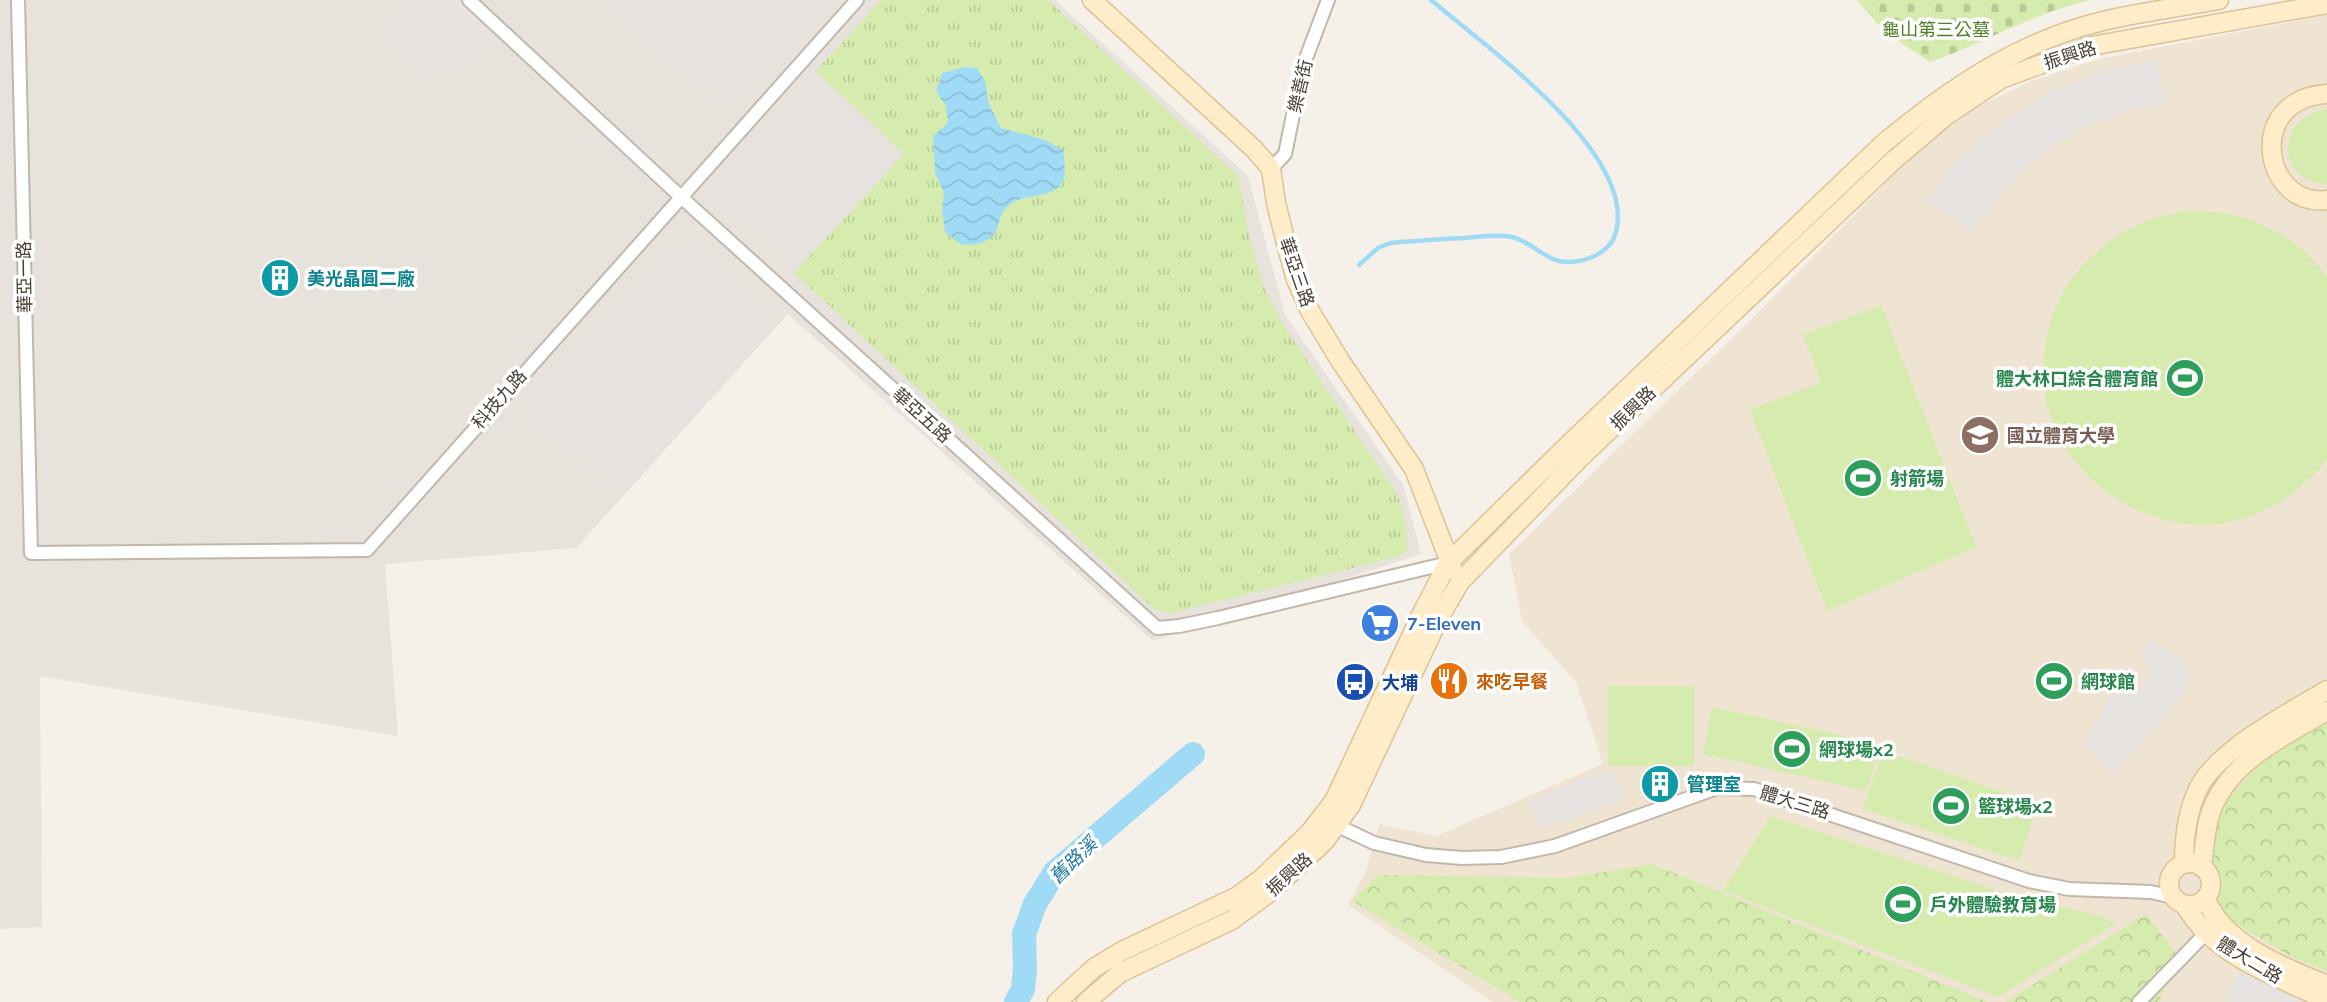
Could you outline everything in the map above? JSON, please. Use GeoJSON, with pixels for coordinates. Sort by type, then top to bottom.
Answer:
{"type":"FeatureCollection","features":[{"type":"Feature","properties":{"kind":"street","name":"華亞一路"},"geometry":{"type":"LineString","coordinates":[[18,0],[31,554]]}},
{"type":"Feature","properties":{"kind":"street","name":"華亞五路"},"geometry":{"type":"LineString","coordinates":[[469,0],[681,197],[1157,628],[1218,618],[1448,563]]}},
{"type":"Feature","properties":{"kind":"street","name":"科技九路"},"geometry":{"type":"LineString","coordinates":[[31,554],[366,550],[858,0]]}},
{"type":"Feature","properties":{"kind":"street"},"geometry":{"type":"LineString","coordinates":[[1092,0],[1254,149],[1271,169]]}},
{"type":"Feature","properties":{"kind":"street","name":"樂善街"},"geometry":{"type":"LineString","coordinates":[[1271,169],[1285,154],[1303,66],[1328,0]]}},
{"type":"Feature","properties":{"kind":"street","name":"振興路"},"geometry":{"type":"LineString","coordinates":[[1086,1002],[1120,973],[1241,913],[1300,866],[1330,821],[1334,801],[1448,563],[1874,152],[1930,105],[1970,78],[2028,46],[2101,22],[2219,0]]}},
{"type":"Feature","properties":{"kind":"street","name":"振興路"},"geometry":{"type":"LineString","coordinates":[[1057,1002],[1094,968],[1122,951],[1236,897],[1351,806],[1439,618],[1460,582],[1580,458],[1894,160],[1947,115],[2001,79],[2091,46],[2327,4]]}},
{"type":"Feature","properties":{"kind":"street"},"geometry":{"type":"LineString","coordinates":[[2327,94],[2305,97],[2285,110],[2276,123],[2271,140],[2272,157],[2278,174],[2289,187],[2304,196],[2327,200]]}},
{"type":"Feature","properties":{"kind":"street","name":"華亞三路"},"geometry":{"type":"LineString","coordinates":[[1271,169],[1288,251],[1296,280],[1310,311],[1340,362],[1414,469],[1448,563],[1460,582]]}},
{"type":"Feature","properties":{"kind":"street"},"geometry":{"type":"LineString","coordinates":[[2184,863],[2188,816],[2198,788],[2215,764],[2254,735],[2327,690]]}},
{"type":"Feature","properties":{"kind":"street"},"geometry":{"type":"LineString","coordinates":[[2202,867],[2184,863],[2173,871],[2168,884],[2179,901],[2199,903],[2209,893],[2210,879],[2202,867],[2209,817],[2232,777],[2260,750],[2327,711]]}},
{"type":"Feature","properties":{"kind":"street","name":"體大三路"},"geometry":{"type":"LineString","coordinates":[[1330,821],[1374,843],[1426,855],[1462,859],[1500,857],[1555,846],[1717,788],[1754,789],[2029,881],[2069,889],[2151,892],[2179,901]]}},
{"type":"Feature","properties":{"kind":"street","name":"體大二路"},"geometry":{"type":"LineString","coordinates":[[2204,899],[2220,922],[2241,941],[2283,966],[2327,985]]}},
{"type":"Feature","properties":{"kind":"street","name":"體大二路"},"geometry":{"type":"LineString","coordinates":[[2179,901],[2206,933],[2267,973],[2327,1000]]}},
{"type":"Feature","properties":{"kind":"street"},"geometry":{"type":"LineString","coordinates":[[2139,1002],[2206,933]]}},
{"type":"Feature","properties":{"kind":"shaded area"},"geometry":{"type":"Polygon","coordinates":[[[0,0],[1055,0],[1248,176],[1285,315],[1403,485],[1421,554],[1153,641],[788,314],[576,548],[385,564],[398,736],[40,676],[42,927],[0,929],[0,0]]]}},
{"type":"Feature","properties":{"kind":"shaded area"},"geometry":{"type":"Polygon","coordinates":[[[428,0],[457,0],[494,35],[460,72],[436,73],[396,34],[428,0]]]}},
{"type":"Feature","properties":{"kind":"shaded area"},"geometry":{"type":"Polygon","coordinates":[[[614,0],[827,0],[730,105],[614,0]]]}},
{"type":"Feature","properties":{"kind":"shaded area","name":"國立體育大學"},"geometry":{"type":"Polygon","coordinates":[[[2327,15],[2327,1002],[1493,1002],[1348,905],[1366,871],[1379,824],[1436,836],[1603,764],[1576,682],[1522,621],[1509,554],[1755,316],[1919,149],[1949,124],[1974,109],[2029,82],[2099,59],[2327,15]]]}},
{"type":"Feature","properties":{"kind":"shaded area"},"geometry":{"type":"Polygon","coordinates":[[[2156,60],[2166,102],[2122,112],[2081,129],[2050,147],[2018,174],[1971,232],[1930,201],[1955,162],[2000,124],[2047,93],[2099,72],[2156,60]]]}},
{"type":"Feature","properties":{"kind":"shaded area"},"geometry":{"type":"Polygon","coordinates":[[[817,83],[896,156],[794,265],[715,192],[817,83]]]}},
{"type":"Feature","properties":{"kind":"shaded area"},"geometry":{"type":"Polygon","coordinates":[[[681,244],[769,331],[623,492],[530,408],[681,244]]]}},
{"type":"Feature","properties":{"kind":"shaded area"},"geometry":{"type":"Polygon","coordinates":[[[2151,640],[2183,659],[2189,674],[2184,694],[2113,774],[2084,744],[2114,689],[2140,689],[2150,674],[2141,652],[2151,640]]]}},
{"type":"Feature","properties":{"kind":"shaded area"},"geometry":{"type":"Polygon","coordinates":[[[1615,772],[1623,800],[1539,828],[1529,801],[1591,775],[1615,772]]]}},
{"type":"Feature","properties":{"kind":"shaded area"},"geometry":{"type":"Polygon","coordinates":[[[2239,971],[2308,1002],[2226,1002],[2239,971]]]}},
{"type":"Feature","properties":{"kind":"green space"},"geometry":{"type":"Polygon","coordinates":[[[881,0],[1048,0],[1239,177],[1248,232],[1264,288],[1284,326],[1398,495],[1405,521],[1408,550],[1400,556],[1171,613],[1155,610],[794,273],[904,154],[816,71],[881,0]]]}},
{"type":"Feature","properties":{"kind":"green space","name":"龜山第三公墓"},"geometry":{"type":"Polygon","coordinates":[[[1857,0],[2091,0],[2050,12],[1930,62],[1883,31],[1857,0]]]}},
{"type":"Feature","properties":{"kind":"green space"},"geometry":{"type":"Polygon","coordinates":[[[2327,110],[2327,184],[2311,180],[2299,173],[2291,163],[2288,151],[2289,138],[2295,127],[2306,117],[2327,110]]]}},
{"type":"Feature","properties":{"kind":"green space","name":"體大林口綜合體育館"},"geometry":{"type":"Polygon","coordinates":[[[2189,211],[2230,215],[2266,226],[2298,246],[2327,276],[2327,460],[2308,480],[2275,505],[2236,521],[2203,525],[2171,521],[2140,511],[2112,495],[2087,474],[2066,449],[2052,420],[2043,379],[2047,339],[2053,316],[2062,294],[2083,265],[2106,244],[2131,228],[2159,217],[2189,211]]]}},
{"type":"Feature","properties":{"kind":"green space","name":"射箭場"},"geometry":{"type":"Polygon","coordinates":[[[1881,305],[1976,547],[1827,611],[1750,410],[1821,382],[1803,335],[1881,305]]]}},
{"type":"Feature","properties":{"kind":"green space"},"geometry":{"type":"Polygon","coordinates":[[[1608,686],[1694,686],[1694,766],[1608,766],[1608,686]]]}},
{"type":"Feature","properties":{"kind":"green space","name":"網球場x2"},"geometry":{"type":"Polygon","coordinates":[[[1712,707],[1881,744],[1867,791],[1703,754],[1712,707]]]}},
{"type":"Feature","properties":{"kind":"green space"},"geometry":{"type":"Polygon","coordinates":[[[2327,723],[2327,971],[2290,956],[2223,916],[2209,871],[2218,809],[2270,754],[2327,723]]]}},
{"type":"Feature","properties":{"kind":"green space","name":"籃球場x2"},"geometry":{"type":"Polygon","coordinates":[[[1883,751],[2038,804],[2019,861],[1863,809],[1883,751]]]}},
{"type":"Feature","properties":{"kind":"green space","name":"戶外體驗教育場"},"geometry":{"type":"Polygon","coordinates":[[[1771,816],[2010,895],[2089,913],[2117,923],[1998,997],[1723,891],[1771,816]]]}},
{"type":"Feature","properties":{"kind":"green space"},"geometry":{"type":"Polygon","coordinates":[[[1652,864],[1988,1002],[1520,1002],[1352,901],[1378,875],[1568,878],[1652,864]]]}},
{"type":"Feature","properties":{"kind":"green space"},"geometry":{"type":"Polygon","coordinates":[[[2146,914],[2175,952],[2159,1002],[2005,1002],[2146,914]]]}},
{"type":"Feature","properties":{"kind":"water"},"geometry":{"type":"Polygon","coordinates":[[[965,67],[977,68],[985,81],[989,104],[1001,128],[1045,140],[1063,150],[1065,171],[1064,179],[1058,188],[1016,201],[1007,207],[994,234],[988,240],[962,245],[945,232],[942,210],[944,192],[935,173],[933,136],[948,123],[946,106],[936,91],[942,73],[965,67]]]}},
{"type":"Feature","properties":{"kind":"waterway"},"geometry":{"type":"LineString","coordinates":[[1359,265],[1378,248],[1390,243],[1494,236],[1512,237],[1555,260],[1570,262],[1598,254],[1609,245],[1616,232],[1616,201],[1604,169],[1581,136],[1519,73],[1431,0]]}},
{"type":"Feature","properties":{"kind":"waterway","name":"舊路溪"},"geometry":{"type":"LineString","coordinates":[[1016,1002],[1023,989],[1024,934],[1035,904],[1055,872],[1193,754]]}},
{"type":"Feature","properties":{"kind":"place","name":"美光晶圓二廠"},"geometry":{"type":"Point","coordinates":[280,278]}},
{"type":"Feature","properties":{"kind":"place","name":"體大林口綜合體育館"},"geometry":{"type":"Point","coordinates":[2185,378]}},
{"type":"Feature","properties":{"kind":"place","name":"國立體育大學"},"geometry":{"type":"Point","coordinates":[1980,435]}},
{"type":"Feature","properties":{"kind":"place","name":"射箭場"},"geometry":{"type":"Point","coordinates":[1863,478]}},
{"type":"Feature","properties":{"kind":"place","name":"7-Eleven"},"geometry":{"type":"Point","coordinates":[1380,623]}},
{"type":"Feature","properties":{"kind":"place","name":"來吃早餐"},"geometry":{"type":"Point","coordinates":[1449,681]}},
{"type":"Feature","properties":{"kind":"place","name":"網球館"},"geometry":{"type":"Point","coordinates":[2054,681]}},
{"type":"Feature","properties":{"kind":"place","name":"大埔"},"geometry":{"type":"Point","coordinates":[1355,682]}},
{"type":"Feature","properties":{"kind":"place","name":"網球場x2"},"geometry":{"type":"Point","coordinates":[1792,749]}},
{"type":"Feature","properties":{"kind":"place","name":"管理室"},"geometry":{"type":"Point","coordinates":[1660,784]}},
{"type":"Feature","properties":{"kind":"place","name":"籃球場x2"},"geometry":{"type":"Point","coordinates":[1951,806]}},
{"type":"Feature","properties":{"kind":"place","name":"戶外體驗教育場"},"geometry":{"type":"Point","coordinates":[1903,904]}}]}
